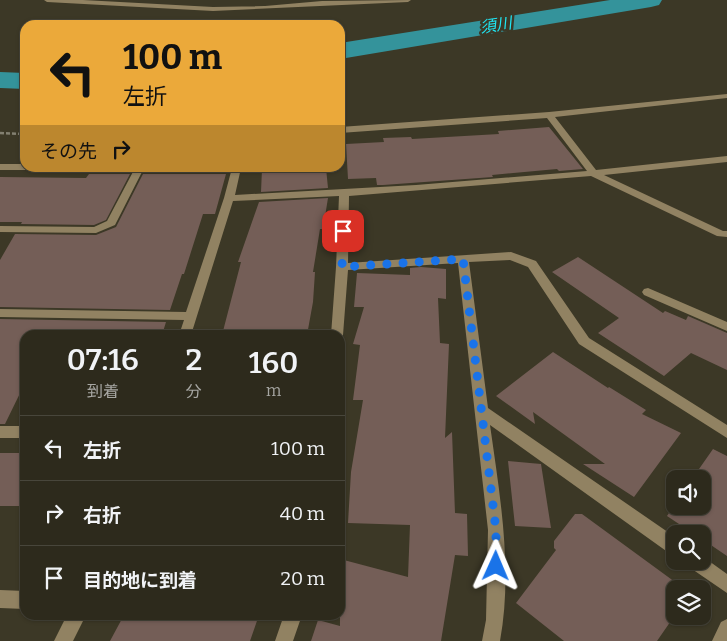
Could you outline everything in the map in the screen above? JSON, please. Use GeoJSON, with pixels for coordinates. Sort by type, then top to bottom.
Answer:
{"type":"FeatureCollection","features":[{"type":"Feature","properties":{"kind":"street"},"geometry":{"type":"LineString","coordinates":[[47,0],[213,9],[408,0]]}},
{"type":"Feature","properties":{"kind":"street"},"geometry":{"type":"LineString","coordinates":[[345,130],[549,115],[727,96]]}},
{"type":"Feature","properties":{"kind":"street"},"geometry":{"type":"LineString","coordinates":[[549,115],[594,174],[721,234],[727,234]]}},
{"type":"Feature","properties":{"kind":"street"},"geometry":{"type":"LineString","coordinates":[[229,198],[344,194],[594,174],[727,158]]}},
{"type":"Feature","properties":{"kind":"street"},"geometry":{"type":"LineString","coordinates":[[0,167],[20,167]]}},
{"type":"Feature","properties":{"kind":"street"},"geometry":{"type":"LineString","coordinates":[[0,229],[96,230],[111,223],[137,172]]}},
{"type":"Feature","properties":{"kind":"street"},"geometry":{"type":"LineString","coordinates":[[186,330],[229,198],[235,172]]}},
{"type":"Feature","properties":{"kind":"street"},"geometry":{"type":"LineString","coordinates":[[337,330],[342,267],[344,194]]}},
{"type":"Feature","properties":{"kind":"street"},"geometry":{"type":"LineString","coordinates":[[342,267],[511,256],[532,264],[584,341],[727,432]]}},
{"type":"Feature","properties":{"kind":"street"},"geometry":{"type":"LineString","coordinates":[[463,259],[496,530],[495,620],[491,641]]}},
{"type":"Feature","properties":{"kind":"street"},"geometry":{"type":"LineString","coordinates":[[648,292],[727,327]]}},
{"type":"Feature","properties":{"kind":"street"},"geometry":{"type":"LineString","coordinates":[[0,313],[190,316]]}},
{"type":"Feature","properties":{"kind":"street"},"geometry":{"type":"LineString","coordinates":[[483,412],[666,541]]}},
{"type":"Feature","properties":{"kind":"street"},"geometry":{"type":"LineString","coordinates":[[0,432],[20,432]]}},
{"type":"Feature","properties":{"kind":"street"},"geometry":{"type":"LineString","coordinates":[[708,570],[727,584]]}},
{"type":"Feature","properties":{"kind":"street"},"geometry":{"type":"LineString","coordinates":[[0,599],[20,600]]}},
{"type":"Feature","properties":{"kind":"street"},"geometry":{"type":"LineString","coordinates":[[63,641],[74,620]]}},
{"type":"Feature","properties":{"kind":"street"},"geometry":{"type":"LineString","coordinates":[[284,641],[291,620]]}},
{"type":"Feature","properties":{"kind":"street"},"geometry":{"type":"LineString","coordinates":[[721,641],[727,628]]}},
{"type":"Feature","properties":{"kind":"path"},"geometry":{"type":"LineString","coordinates":[[0,133],[20,134]]}},
{"type":"Feature","properties":{"kind":"building"},"geometry":{"type":"Polygon","coordinates":[[[549,127],[583,169],[559,171],[557,169],[492,175],[493,177],[383,185],[377,185],[376,178],[348,179],[346,144],[384,142],[383,138],[411,137],[412,139],[499,134],[498,131],[549,127]]]}},
{"type":"Feature","properties":{"kind":"building"},"geometry":{"type":"Polygon","coordinates":[[[262,172],[326,172],[328,188],[261,192],[262,172]]]}},
{"type":"Feature","properties":{"kind":"building"},"geometry":{"type":"Polygon","coordinates":[[[89,174],[130,174],[106,220],[94,225],[0,222],[0,177],[86,178],[89,174]]]}},
{"type":"Feature","properties":{"kind":"building"},"geometry":{"type":"Polygon","coordinates":[[[143,174],[226,174],[215,214],[203,214],[184,274],[182,274],[170,310],[0,307],[0,260],[15,234],[96,235],[116,227],[143,174]]]}},
{"type":"Feature","properties":{"kind":"building"},"geometry":{"type":"Polygon","coordinates":[[[328,198],[323,229],[320,229],[313,272],[315,272],[313,302],[308,330],[223,330],[241,262],[238,262],[259,202],[328,198]]]}},
{"type":"Feature","properties":{"kind":"building"},"geometry":{"type":"Polygon","coordinates":[[[578,257],[663,313],[665,311],[686,320],[688,316],[727,333],[727,370],[691,353],[664,376],[598,333],[619,318],[552,272],[578,257]]]}},
{"type":"Feature","properties":{"kind":"building"},"geometry":{"type":"Polygon","coordinates":[[[410,268],[446,269],[446,299],[438,298],[440,343],[449,344],[445,438],[452,432],[455,513],[467,514],[468,556],[455,555],[441,641],[311,641],[318,620],[340,626],[340,620],[345,620],[345,560],[408,577],[410,525],[348,523],[351,472],[363,400],[353,400],[360,345],[353,344],[364,307],[354,307],[357,273],[410,275],[410,268]]]}},
{"type":"Feature","properties":{"kind":"building"},"geometry":{"type":"Polygon","coordinates":[[[0,319],[166,322],[164,330],[20,330],[20,393],[5,424],[0,424],[0,319]]]}},
{"type":"Feature","properties":{"kind":"building"},"geometry":{"type":"Polygon","coordinates":[[[553,352],[646,410],[642,414],[681,433],[634,497],[583,464],[605,464],[533,412],[535,424],[496,396],[553,352]]]}},
{"type":"Feature","properties":{"kind":"building"},"geometry":{"type":"Polygon","coordinates":[[[713,449],[727,456],[727,556],[711,545],[711,525],[680,525],[667,516],[711,515],[711,470],[698,470],[713,449]]]}},
{"type":"Feature","properties":{"kind":"building"},"geometry":{"type":"Polygon","coordinates":[[[0,453],[20,453],[20,506],[0,506],[0,453]]]}},
{"type":"Feature","properties":{"kind":"building"},"geometry":{"type":"Polygon","coordinates":[[[508,461],[541,464],[551,528],[515,526],[508,461]]]}},
{"type":"Feature","properties":{"kind":"building"},"geometry":{"type":"Polygon","coordinates":[[[575,514],[582,514],[672,580],[666,580],[666,625],[668,625],[657,641],[564,641],[516,603],[556,550],[554,548],[554,541],[575,514]]]}},
{"type":"Feature","properties":{"kind":"building"},"geometry":{"type":"Polygon","coordinates":[[[121,620],[257,620],[250,641],[110,641],[121,620]]]}},
{"type":"Feature","properties":{"kind":"waterway","name":"須川"},"geometry":{"type":"LineString","coordinates":[[345,50],[651,0]]}},
{"type":"Feature","properties":{"kind":"waterway","name":"須川"},"geometry":{"type":"LineString","coordinates":[[0,80],[20,81]]}},
{"type":"Feature","properties":{"kind":"route"},"geometry":{"type":"LineString","coordinates":[[343,231],[342,267],[463,259],[496,530],[496,566]]}}]}
